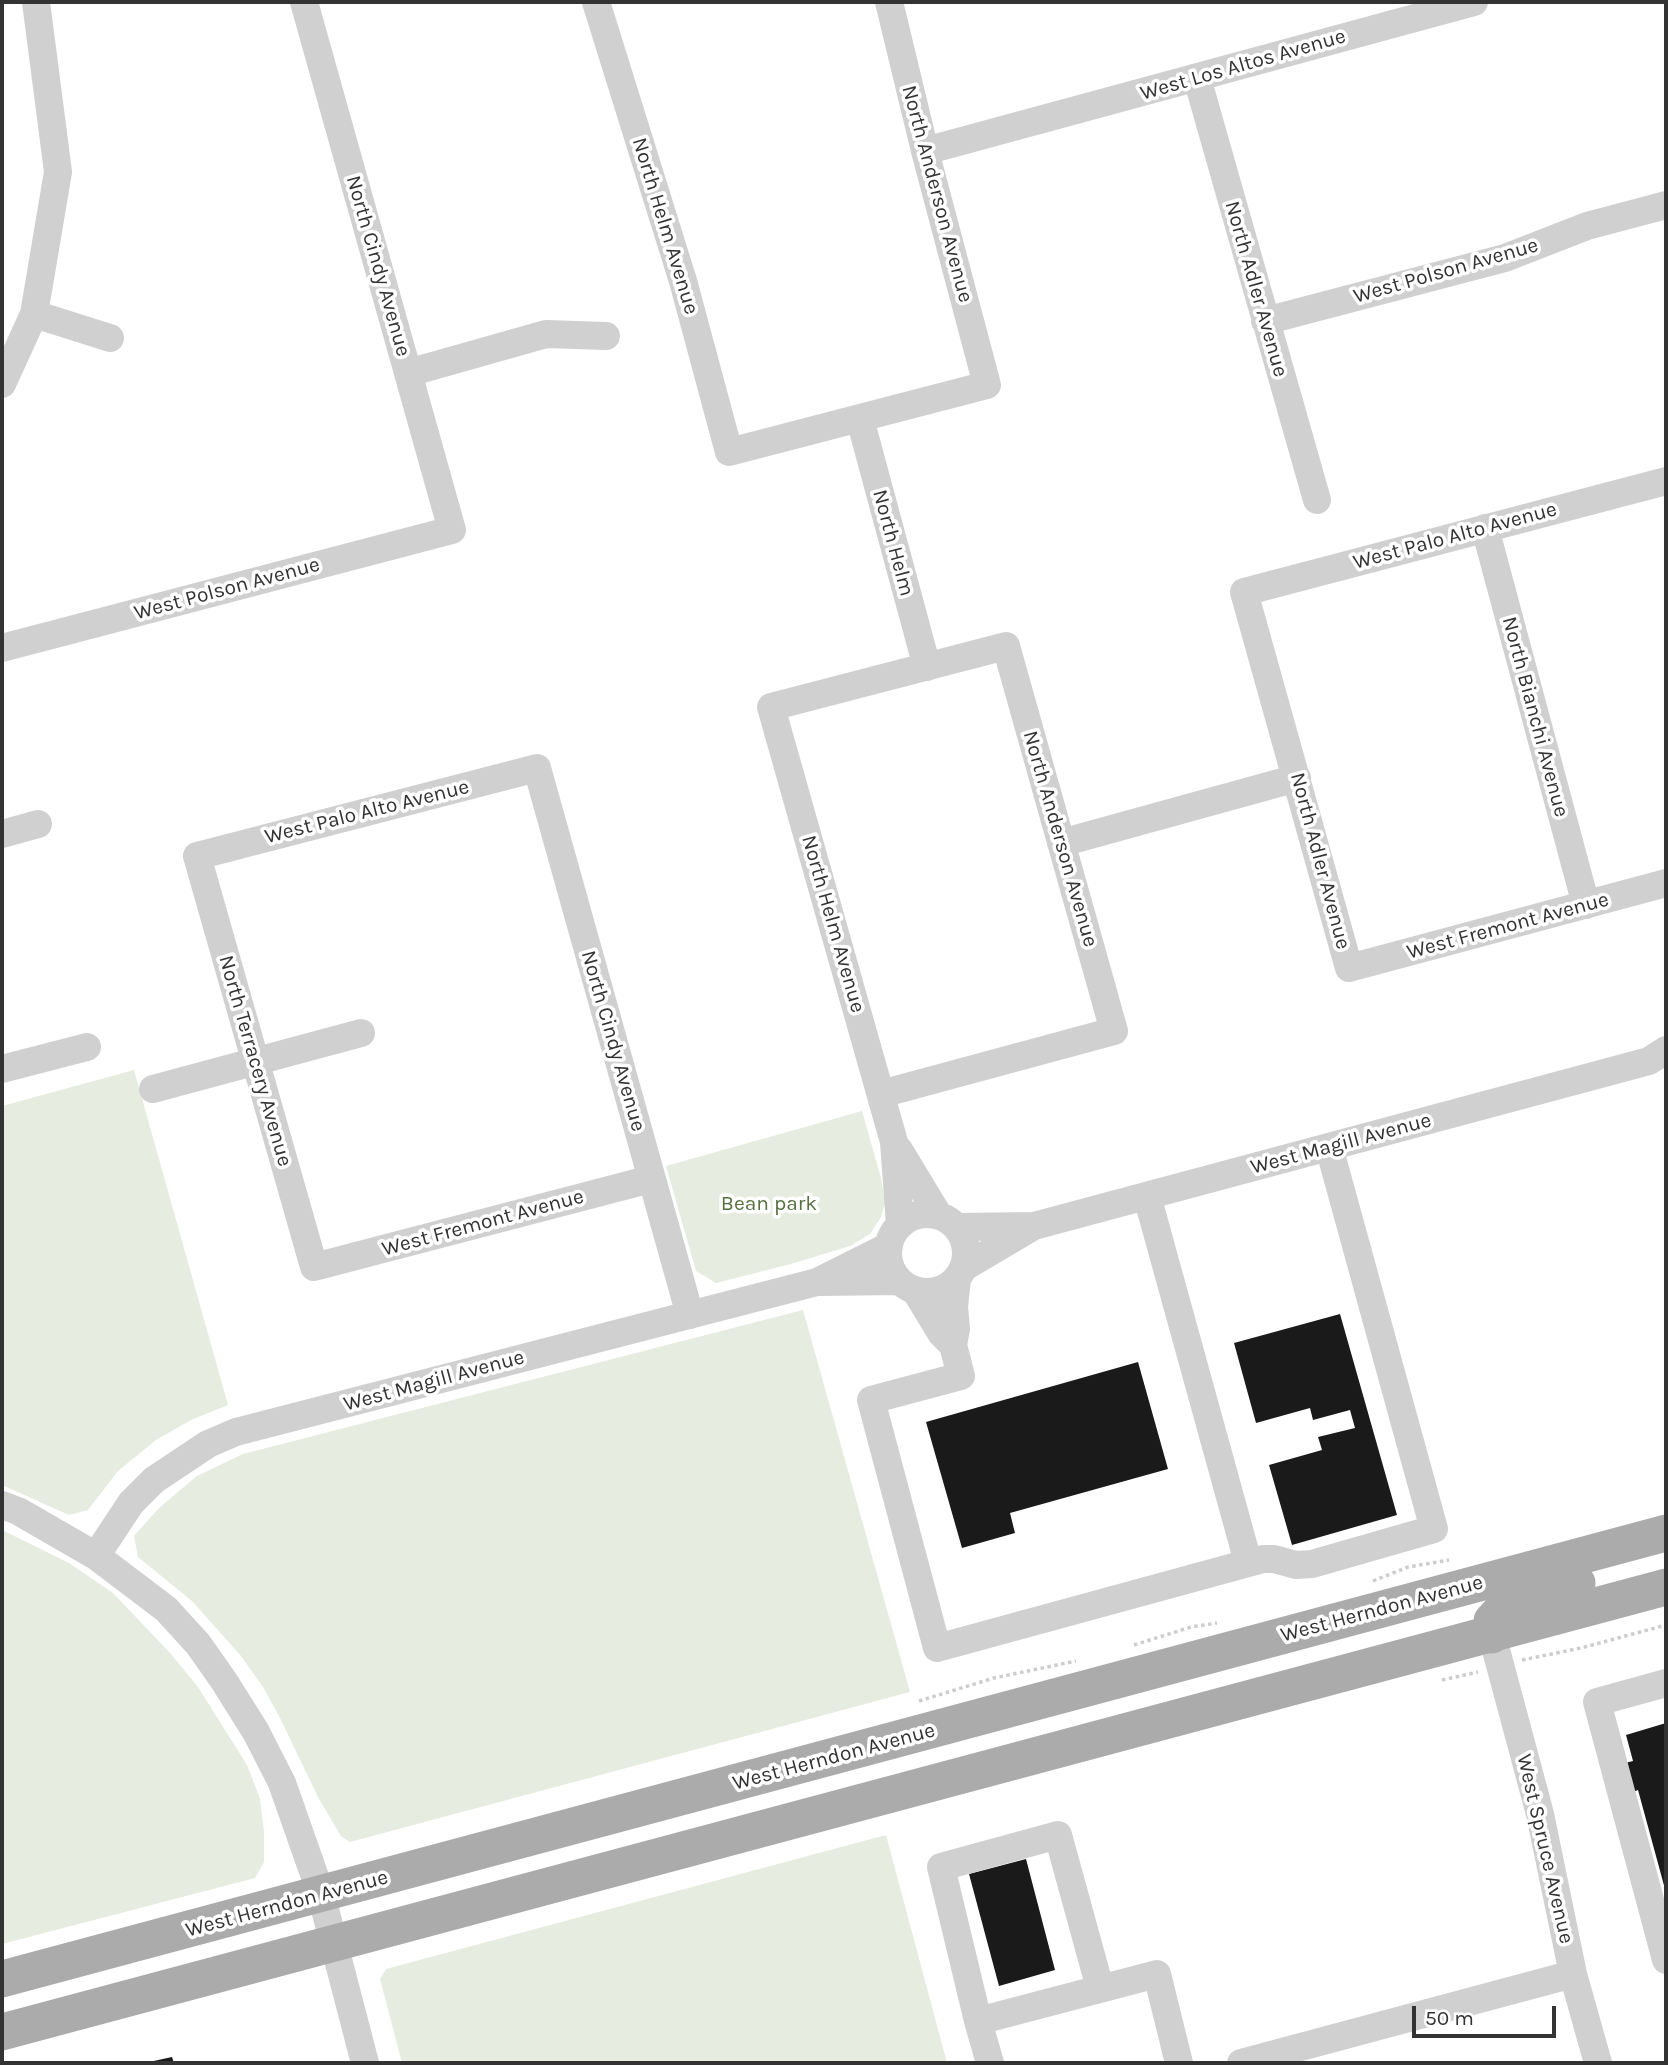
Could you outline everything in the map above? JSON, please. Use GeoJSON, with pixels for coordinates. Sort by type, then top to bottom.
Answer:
{"type":"FeatureCollection","features":[{"type":"Feature","properties":{"kind":"main road","name":"West Herndon Avenue"},"geometry":{"type":"LineString","coordinates":[[2,1979],[1666,1532]]}},
{"type":"Feature","properties":{"kind":"main road"},"geometry":{"type":"LineString","coordinates":[[1492,1635],[1492,1621],[1497,1614],[1521,1598],[1666,1559]]}},
{"type":"Feature","properties":{"kind":"main road"},"geometry":{"type":"LineString","coordinates":[[2,2032],[1666,1587]]}},
{"type":"Feature","properties":{"kind":"street"},"geometry":{"type":"LineString","coordinates":[[2,384],[34,314],[58,172],[36,2]]}},
{"type":"Feature","properties":{"kind":"street","name":"North Cindy Avenue"},"geometry":{"type":"LineString","coordinates":[[304,2],[452,530]]}},
{"type":"Feature","properties":{"kind":"street","name":"North Helm Avenue"},"geometry":{"type":"LineString","coordinates":[[596,2],[683,281],[729,452],[860,419]]}},
{"type":"Feature","properties":{"kind":"street","name":"North Anderson Avenue"},"geometry":{"type":"LineString","coordinates":[[860,419],[987,385],[889,2]]}},
{"type":"Feature","properties":{"kind":"street","name":"West Los Altos Avenue"},"geometry":{"type":"LineString","coordinates":[[925,151],[1197,78],[1386,13],[1474,2]]}},
{"type":"Feature","properties":{"kind":"street","name":"North Adler Avenue"},"geometry":{"type":"LineString","coordinates":[[1197,78],[1317,500]]}},
{"type":"Feature","properties":{"kind":"street","name":"West Polson Avenue"},"geometry":{"type":"LineString","coordinates":[[1265,321],[1505,258],[1587,226],[1666,205]]}},
{"type":"Feature","properties":{"kind":"street"},"geometry":{"type":"LineString","coordinates":[[34,314],[110,338]]}},
{"type":"Feature","properties":{"kind":"street"},"geometry":{"type":"LineString","coordinates":[[408,373],[546,334],[606,336]]}},
{"type":"Feature","properties":{"kind":"street","name":"North Helm"},"geometry":{"type":"LineString","coordinates":[[860,419],[927,667]]}},
{"type":"Feature","properties":{"kind":"street","name":"West Palo Alto Avenue"},"geometry":{"type":"LineString","coordinates":[[1244,592],[1666,481]]}},
{"type":"Feature","properties":{"kind":"street","name":"North Bianchi Avenue"},"geometry":{"type":"LineString","coordinates":[[1485,528],[1586,905]]}},
{"type":"Feature","properties":{"kind":"street","name":"West Polson Avenue"},"geometry":{"type":"LineString","coordinates":[[2,648],[452,530]]}},
{"type":"Feature","properties":{"kind":"street","name":"North Adler Avenue"},"geometry":{"type":"LineString","coordinates":[[1244,592],[1349,968]]}},
{"type":"Feature","properties":{"kind":"street","name":"North Anderson Avenue"},"geometry":{"type":"LineString","coordinates":[[881,1094],[1114,1031],[1006,646],[927,667]]}},
{"type":"Feature","properties":{"kind":"street","name":"North Helm Avenue"},"geometry":{"type":"LineString","coordinates":[[895,1235],[894,1142],[771,707],[927,667]]}},
{"type":"Feature","properties":{"kind":"street","name":"North Cindy Avenue"},"geometry":{"type":"LineString","coordinates":[[537,768],[690,1315]]}},
{"type":"Feature","properties":{"kind":"street","name":"West Palo Alto Avenue"},"geometry":{"type":"LineString","coordinates":[[197,856],[537,768]]}},
{"type":"Feature","properties":{"kind":"street"},"geometry":{"type":"LineString","coordinates":[[1061,843],[1297,778]]}},
{"type":"Feature","properties":{"kind":"street"},"geometry":{"type":"LineString","coordinates":[[2,834],[38,824]]}},
{"type":"Feature","properties":{"kind":"street","name":"North Terracery Avenue"},"geometry":{"type":"LineString","coordinates":[[197,856],[314,1267]]}},
{"type":"Feature","properties":{"kind":"street","name":"West Fremont Avenue"},"geometry":{"type":"LineString","coordinates":[[1349,968],[1666,883]]}},
{"type":"Feature","properties":{"kind":"street"},"geometry":{"type":"LineString","coordinates":[[153,1089],[360,1033]]}},
{"type":"Feature","properties":{"kind":"street"},"geometry":{"type":"LineString","coordinates":[[2,1069],[87,1047]]}},
{"type":"Feature","properties":{"kind":"street","name":"West Magill Avenue"},"geometry":{"type":"LineString","coordinates":[[948,1222],[1034,1226],[1660,1057]]}},
{"type":"Feature","properties":{"kind":"street","name":"North Helm Avenue"},"geometry":{"type":"LineString","coordinates":[[894,1142],[948,1222]]}},
{"type":"Feature","properties":{"kind":"street"},"geometry":{"type":"LineString","coordinates":[[953,1345],[889,1264],[895,1235],[912,1217],[926,1214],[948,1222],[964,1240],[966,1254],[954,1307],[956,1329],[953,1345],[961,1376],[871,1400],[937,1648],[1248,1562],[1274,1559],[1296,1565],[1312,1564],[1434,1530],[1329,1147]]}},
{"type":"Feature","properties":{"kind":"street","name":"West Fremont Avenue"},"geometry":{"type":"LineString","coordinates":[[314,1267],[651,1179]]}},
{"type":"Feature","properties":{"kind":"street"},"geometry":{"type":"LineString","coordinates":[[1147,1196],[1248,1562]]}},
{"type":"Feature","properties":{"kind":"street","name":"West Magill Avenue"},"geometry":{"type":"LineString","coordinates":[[960,1274],[1034,1226]]}},
{"type":"Feature","properties":{"kind":"street","name":"West Magill Avenue"},"geometry":{"type":"LineString","coordinates":[[817,1282],[895,1235]]}},
{"type":"Feature","properties":{"kind":"street"},"geometry":{"type":"LineString","coordinates":[[907,1285],[934,1292],[960,1274]]}},
{"type":"Feature","properties":{"kind":"street","name":"West Magill Avenue"},"geometry":{"type":"LineString","coordinates":[[96,1556],[131,1503],[154,1480],[208,1444],[236,1432],[817,1282],[907,1285]]}},
{"type":"Feature","properties":{"kind":"street"},"geometry":{"type":"LineString","coordinates":[[2,1505],[18,1511],[96,1556],[166,1609],[198,1644],[224,1681],[256,1732],[282,1783],[321,1894],[365,2063]]}},
{"type":"Feature","properties":{"kind":"street","name":"West Spruce Avenue"},"geometry":{"type":"LineString","coordinates":[[1492,1635],[1540,1814],[1573,1974],[1598,2063]]}},
{"type":"Feature","properties":{"kind":"street"},"geometry":{"type":"LineString","coordinates":[[1666,1683],[1597,1702],[1666,1959]]}},
{"type":"Feature","properties":{"kind":"street"},"geometry":{"type":"LineString","coordinates":[[990,2063],[941,1867],[1058,1836],[1100,1987]]}},
{"type":"Feature","properties":{"kind":"street"},"geometry":{"type":"LineString","coordinates":[[978,2021],[1157,1974],[1179,2063]]}},
{"type":"Feature","properties":{"kind":"street"},"geometry":{"type":"LineString","coordinates":[[1241,2063],[1573,1974]]}},
{"type":"Feature","properties":{"kind":"path"},"geometry":{"type":"LineString","coordinates":[[1551,1652],[1581,1648],[1666,1625]]}},
{"type":"Feature","properties":{"kind":"path"},"geometry":{"type":"LineString","coordinates":[[1442,1680],[1457,1678]]}},
{"type":"Feature","properties":{"kind":"green space"},"geometry":{"type":"Polygon","coordinates":[[[134,1070],[228,1405],[191,1420],[156,1440],[118,1471],[88,1510],[69,1515],[2,1485],[2,1106],[134,1070]]]}},
{"type":"Feature","properties":{"kind":"green space","name":"Bean park"},"geometry":{"type":"Polygon","coordinates":[[[862,1111],[881,1178],[885,1203],[881,1217],[870,1234],[850,1246],[716,1283],[696,1271],[666,1166],[862,1111]]]}},
{"type":"Feature","properties":{"kind":"green space"},"geometry":{"type":"Polygon","coordinates":[[[803,1310],[910,1692],[350,1842],[341,1836],[319,1799],[280,1718],[263,1687],[241,1656],[192,1601],[138,1557],[134,1536],[159,1508],[197,1476],[243,1454],[803,1310]]]}},
{"type":"Feature","properties":{"kind":"green space"},"geometry":{"type":"Polygon","coordinates":[[[2,1530],[69,1563],[113,1593],[171,1654],[198,1687],[247,1765],[260,1799],[264,1862],[255,1878],[2,1944],[2,1530]]]}},
{"type":"Feature","properties":{"kind":"green space"},"geometry":{"type":"Polygon","coordinates":[[[886,1835],[947,2063],[402,2063],[380,1979],[386,1969],[886,1835]]]}},
{"type":"Feature","properties":{"kind":"building"},"geometry":{"type":"Polygon","coordinates":[[[1340,1314],[1397,1515],[1292,1545],[1269,1465],[1322,1450],[1318,1437],[1355,1428],[1350,1410],[1313,1420],[1310,1408],[1256,1423],[1234,1343],[1340,1314]]]}},
{"type":"Feature","properties":{"kind":"building"},"geometry":{"type":"Polygon","coordinates":[[[1138,1362],[1168,1469],[1010,1513],[1015,1533],[962,1548],[926,1422],[1138,1362]]]}},
{"type":"Feature","properties":{"kind":"building"},"geometry":{"type":"Polygon","coordinates":[[[1666,1723],[1665,1889],[1638,1790],[1633,1792],[1625,1763],[1633,1761],[1626,1735],[1666,1723]]]}},
{"type":"Feature","properties":{"kind":"building"},"geometry":{"type":"Polygon","coordinates":[[[1026,1859],[1055,1970],[999,1986],[969,1874],[1026,1859]]]}},
{"type":"Feature","properties":{"kind":"building"},"geometry":{"type":"Polygon","coordinates":[[[172,2057],[174,2063],[149,2062],[172,2057]]]}}]}
